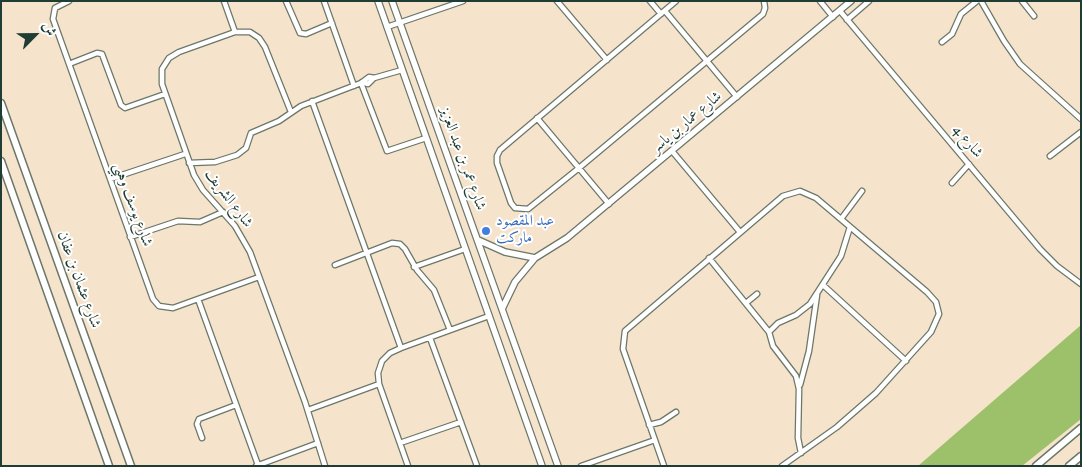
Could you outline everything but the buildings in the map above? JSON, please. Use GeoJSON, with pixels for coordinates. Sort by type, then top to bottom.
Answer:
{"type":"FeatureCollection","features":[{"type":"Feature","properties":{"kind":"main road","name":"شارع عثمان بن عفان"},"geometry":{"type":"LineString","coordinates":[[1,103],[131,466]]}},
{"type":"Feature","properties":{"kind":"main road"},"geometry":{"type":"LineString","coordinates":[[1,162],[109,466]]}},
{"type":"Feature","properties":{"kind":"main road"},"geometry":{"type":"LineString","coordinates":[[1036,466],[1081,428]]}},
{"type":"Feature","properties":{"kind":"main road"},"geometry":{"type":"LineString","coordinates":[[1069,466],[1081,456]]}},
{"type":"Feature","properties":{"kind":"street","name":"شارع يوسف وهبي"},"geometry":{"type":"LineString","coordinates":[[69,1],[54,10],[53,19],[130,238],[156,303],[168,308],[259,277]]}},
{"type":"Feature","properties":{"kind":"street"},"geometry":{"type":"LineString","coordinates":[[224,1],[235,32],[250,32],[262,42],[291,112]]}},
{"type":"Feature","properties":{"kind":"street"},"geometry":{"type":"LineString","coordinates":[[286,1],[300,33],[304,34],[332,23]]}},
{"type":"Feature","properties":{"kind":"street"},"geometry":{"type":"LineString","coordinates":[[324,1],[354,86]]}},
{"type":"Feature","properties":{"kind":"street","name":"شارع عمر بن عبد العزيز"},"geometry":{"type":"LineString","coordinates":[[378,1],[542,466]]}},
{"type":"Feature","properties":{"kind":"street","name":"شارع عمر بن عبد العزيز"},"geometry":{"type":"LineString","coordinates":[[392,1],[558,466]]}},
{"type":"Feature","properties":{"kind":"street"},"geometry":{"type":"LineString","coordinates":[[387,27],[463,1]]}},
{"type":"Feature","properties":{"kind":"street"},"geometry":{"type":"LineString","coordinates":[[557,1],[607,60]]}},
{"type":"Feature","properties":{"kind":"street"},"geometry":{"type":"LineString","coordinates":[[650,1],[663,12],[737,96]]}},
{"type":"Feature","properties":{"kind":"street"},"geometry":{"type":"LineString","coordinates":[[676,1],[500,150],[497,156],[513,206],[518,210],[528,209],[763,14],[765,8],[764,1]]}},
{"type":"Feature","properties":{"kind":"street"},"geometry":{"type":"LineString","coordinates":[[820,1],[833,17]]}},
{"type":"Feature","properties":{"kind":"street","name":"شارع عمار بن ياسر"},"geometry":{"type":"LineString","coordinates":[[502,309],[515,282],[535,258],[560,244],[851,1]]}},
{"type":"Feature","properties":{"kind":"street"},"geometry":{"type":"LineString","coordinates":[[847,20],[869,1]]}},
{"type":"Feature","properties":{"kind":"street"},"geometry":{"type":"LineString","coordinates":[[942,42],[952,34],[961,14],[977,1]]}},
{"type":"Feature","properties":{"kind":"street"},"geometry":{"type":"LineString","coordinates":[[981,1],[1020,64],[1081,119]]}},
{"type":"Feature","properties":{"kind":"street"},"geometry":{"type":"LineString","coordinates":[[1022,1],[1034,16]]}},
{"type":"Feature","properties":{"kind":"street","name":"شارع 4"},"geometry":{"type":"LineString","coordinates":[[840,11],[1044,252],[1081,284]]}},
{"type":"Feature","properties":{"kind":"street","name":"شارع الشريف"},"geometry":{"type":"LineString","coordinates":[[235,32],[169,58],[161,72],[165,94],[189,163],[201,186],[247,245],[308,410],[325,466]]}},
{"type":"Feature","properties":{"kind":"street"},"geometry":{"type":"LineString","coordinates":[[68,64],[97,53],[102,54],[121,105],[125,108],[165,94]]}},
{"type":"Feature","properties":{"kind":"street"},"geometry":{"type":"LineString","coordinates":[[189,163],[215,162],[236,154],[246,148],[251,133],[280,120],[312,101],[362,83],[368,84],[374,78],[402,70]]}},
{"type":"Feature","properties":{"kind":"street"},"geometry":{"type":"LineString","coordinates":[[362,83],[387,151],[426,138]]}},
{"type":"Feature","properties":{"kind":"street"},"geometry":{"type":"LineString","coordinates":[[312,101],[401,348]]}},
{"type":"Feature","properties":{"kind":"street"},"geometry":{"type":"LineString","coordinates":[[537,118],[608,204]]}},
{"type":"Feature","properties":{"kind":"street"},"geometry":{"type":"LineString","coordinates":[[1050,156],[1081,132]]}},
{"type":"Feature","properties":{"kind":"street"},"geometry":{"type":"LineString","coordinates":[[672,151],[740,232]]}},
{"type":"Feature","properties":{"kind":"street"},"geometry":{"type":"LineString","coordinates":[[110,179],[186,154]]}},
{"type":"Feature","properties":{"kind":"street"},"geometry":{"type":"LineString","coordinates":[[952,183],[969,164]]}},
{"type":"Feature","properties":{"kind":"street"},"geometry":{"type":"LineString","coordinates":[[664,466],[623,349],[624,334],[632,323],[783,196],[796,191],[810,194],[927,292],[938,308],[938,320],[906,361],[860,408],[782,466]]}},
{"type":"Feature","properties":{"kind":"street"},"geometry":{"type":"LineString","coordinates":[[840,219],[862,191]]}},
{"type":"Feature","properties":{"kind":"street"},"geometry":{"type":"LineString","coordinates":[[130,238],[178,221],[200,222],[223,212]]}},
{"type":"Feature","properties":{"kind":"street"},"geometry":{"type":"LineString","coordinates":[[769,332],[778,323],[806,308],[818,293],[845,249],[850,227]]}},
{"type":"Feature","properties":{"kind":"street"},"geometry":{"type":"LineString","coordinates":[[477,240],[505,252],[535,258]]}},
{"type":"Feature","properties":{"kind":"street"},"geometry":{"type":"LineString","coordinates":[[336,265],[392,243],[400,244],[405,249],[414,267],[434,290],[450,330]]}},
{"type":"Feature","properties":{"kind":"street"},"geometry":{"type":"LineString","coordinates":[[414,267],[465,248]]}},
{"type":"Feature","properties":{"kind":"street"},"geometry":{"type":"LineString","coordinates":[[709,258],[769,332],[774,346],[796,376],[799,389]]}},
{"type":"Feature","properties":{"kind":"street"},"geometry":{"type":"LineString","coordinates":[[823,285],[906,361]]}},
{"type":"Feature","properties":{"kind":"street"},"geometry":{"type":"LineString","coordinates":[[801,453],[798,421],[799,389],[813,332],[818,293]]}},
{"type":"Feature","properties":{"kind":"street"},"geometry":{"type":"LineString","coordinates":[[746,304],[757,294]]}},
{"type":"Feature","properties":{"kind":"street"},"geometry":{"type":"LineString","coordinates":[[198,299],[257,465],[318,443]]}},
{"type":"Feature","properties":{"kind":"street"},"geometry":{"type":"LineString","coordinates":[[408,466],[379,384],[378,373],[382,361],[390,353],[401,348],[489,316]]}},
{"type":"Feature","properties":{"kind":"street"},"geometry":{"type":"LineString","coordinates":[[430,338],[477,466]]}},
{"type":"Feature","properties":{"kind":"street"},"geometry":{"type":"LineString","coordinates":[[308,410],[379,384]]}},
{"type":"Feature","properties":{"kind":"street"},"geometry":{"type":"LineString","coordinates":[[202,438],[197,424],[199,419],[236,405]]}},
{"type":"Feature","properties":{"kind":"street"},"geometry":{"type":"LineString","coordinates":[[649,425],[662,422],[676,412]]}},
{"type":"Feature","properties":{"kind":"street"},"geometry":{"type":"LineString","coordinates":[[400,443],[461,422]]}},
{"type":"Feature","properties":{"kind":"street"},"geometry":{"type":"LineString","coordinates":[[581,466],[655,440]]}},
{"type":"Feature","properties":{"kind":"green space"},"geometry":{"type":"Polygon","coordinates":[[[1081,325],[1081,419],[1022,466],[918,466],[1081,325]]]}},
{"type":"Feature","properties":{"kind":"place","name":"عبد المقصود ماركت"},"geometry":{"type":"Point","coordinates":[486,231]}}]}
